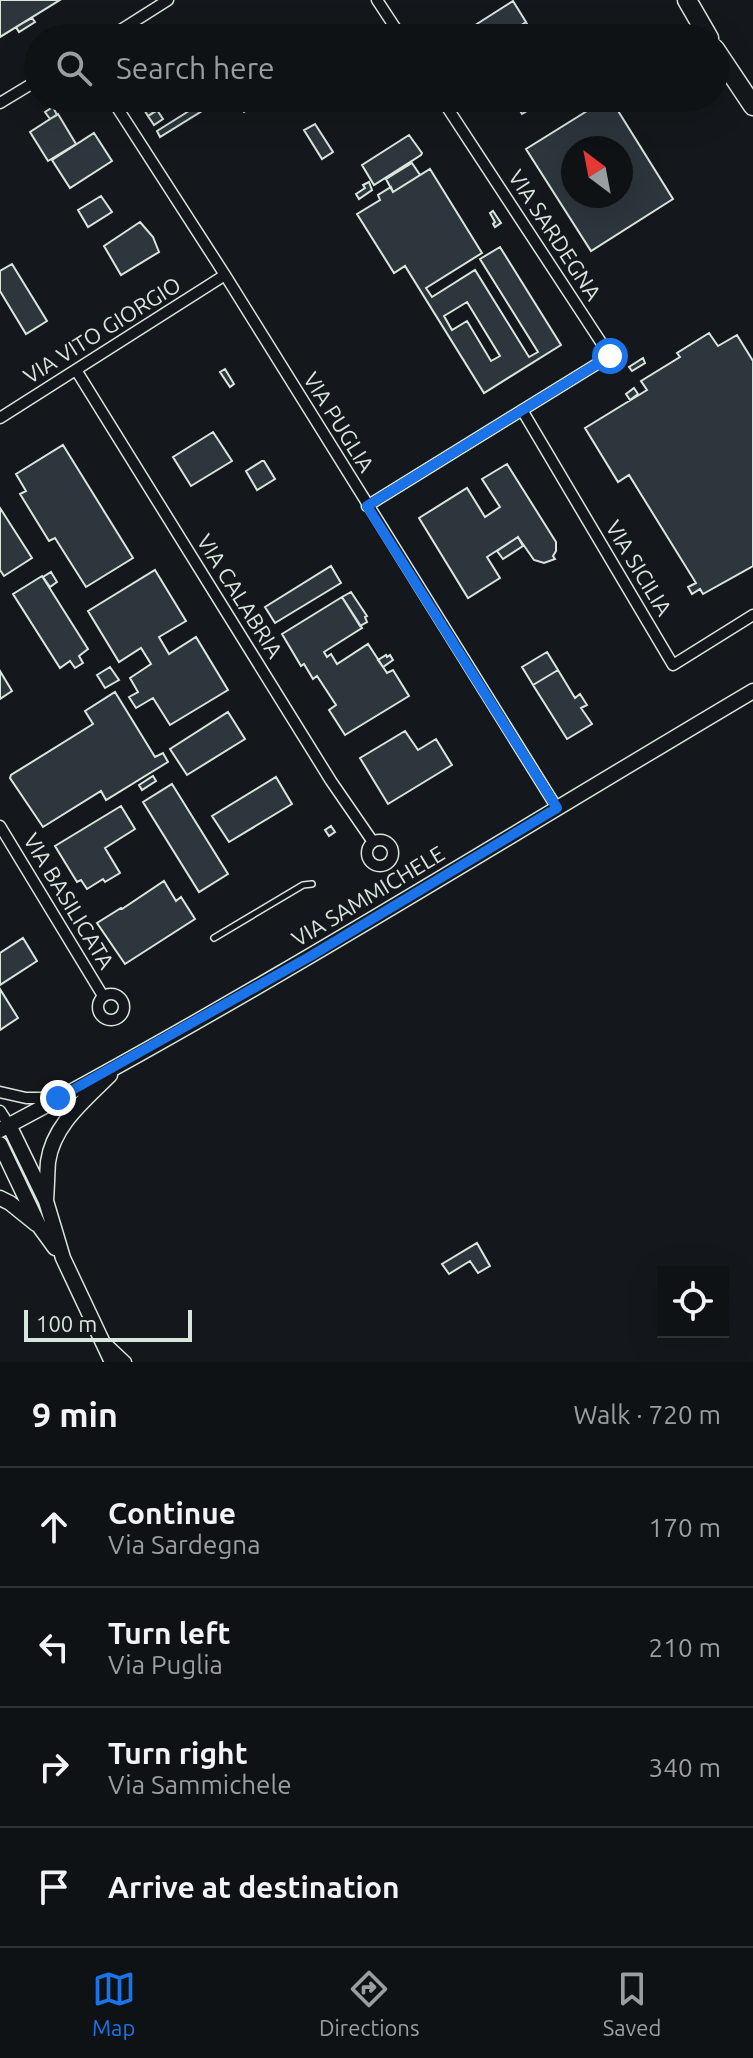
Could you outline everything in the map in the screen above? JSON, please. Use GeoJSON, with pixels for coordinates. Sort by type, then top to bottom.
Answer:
{"type":"FeatureCollection","features":[{"type":"Feature","properties":{"kind":"highway"},"geometry":{"type":"LineString","coordinates":[[687,0],[701,24]]}},
{"type":"Feature","properties":{"kind":"highway"},"geometry":{"type":"LineString","coordinates":[[729,70],[753,106]]}},
{"type":"Feature","properties":{"kind":"main road","name":"VIA SAMMICHELE"},"geometry":{"type":"LineString","coordinates":[[4,1128],[309,957],[557,808],[751,697]]}},
{"type":"Feature","properties":{"kind":"main road"},"geometry":{"type":"LineString","coordinates":[[46,1201],[49,1159],[58,1133],[73,1112],[122,1064]]}},
{"type":"Feature","properties":{"kind":"main road"},"geometry":{"type":"LineString","coordinates":[[4,1128],[46,1201],[63,1258],[112,1362]]}},
{"type":"Feature","properties":{"kind":"main road"},"geometry":{"type":"LineString","coordinates":[[0,1144],[39,1226],[63,1258]]}},
{"type":"Feature","properties":{"kind":"main road"},"geometry":{"type":"LineString","coordinates":[[0,1198],[39,1226]]}},
{"type":"Feature","properties":{"kind":"street"},"geometry":{"type":"LineString","coordinates":[[130,24],[168,0]]}},
{"type":"Feature","properties":{"kind":"street"},"geometry":{"type":"LineString","coordinates":[[377,0],[393,24]]}},
{"type":"Feature","properties":{"kind":"street"},"geometry":{"type":"LineString","coordinates":[[0,103],[24,88]]}},
{"type":"Feature","properties":{"kind":"street","name":"VIA PUGLIA"},"geometry":{"type":"LineString","coordinates":[[120,112],[557,808]]}},
{"type":"Feature","properties":{"kind":"street","name":"VIA SARDEGNA"},"geometry":{"type":"LineString","coordinates":[[367,506],[610,356],[450,112]]}},
{"type":"Feature","properties":{"kind":"street","name":"VIA VITO GIORGIO"},"geometry":{"type":"LineString","coordinates":[[0,418],[225,275]]}},
{"type":"Feature","properties":{"kind":"street","name":"VIA CALABRIA"},"geometry":{"type":"LineString","coordinates":[[76,370],[331,781],[373,842]]}},
{"type":"Feature","properties":{"kind":"street","name":"VIA SICILIA"},"geometry":{"type":"LineString","coordinates":[[522,410],[673,665],[753,615]]}},
{"type":"Feature","properties":{"kind":"street","name":"VIA BASILICATA"},"geometry":{"type":"LineString","coordinates":[[0,826],[103,996]]}},
{"type":"Feature","properties":{"kind":"street"},"geometry":{"type":"LineString","coordinates":[[0,1092],[26,1098],[58,1098]]}},
{"type":"Feature","properties":{"kind":"street"},"geometry":{"type":"LineString","coordinates":[[0,1111],[4,1128]]}},
{"type":"Feature","properties":{"kind":"street"},"geometry":{"type":"LineString","coordinates":[[101,1339],[126,1362]]}},
{"type":"Feature","properties":{"kind":"lane"},"geometry":{"type":"LineString","coordinates":[[214,938],[303,885],[312,884]]}},
{"type":"Feature","properties":{"kind":"building"},"geometry":{"type":"Polygon","coordinates":[[[0,0],[60,0],[0,37],[0,0]]]}},
{"type":"Feature","properties":{"kind":"building"},"geometry":{"type":"Polygon","coordinates":[[[513,1],[526,22],[523,24],[477,24],[513,1]]]}},
{"type":"Feature","properties":{"kind":"building"},"geometry":{"type":"Polygon","coordinates":[[[32,18],[35,22],[24,24],[24,29],[19,32],[16,27],[32,18]]]}},
{"type":"Feature","properties":{"kind":"building"},"geometry":{"type":"Polygon","coordinates":[[[45,112],[56,112],[57,115],[50,119],[45,112]]]}},
{"type":"Feature","properties":{"kind":"building"},"geometry":{"type":"Polygon","coordinates":[[[158,112],[163,119],[154,125],[148,116],[158,112]]]}},
{"type":"Feature","properties":{"kind":"building"},"geometry":{"type":"Polygon","coordinates":[[[187,112],[200,112],[160,137],[157,131],[187,112]]]}},
{"type":"Feature","properties":{"kind":"building"},"geometry":{"type":"Polygon","coordinates":[[[585,112],[619,112],[673,199],[591,251],[564,208],[633,208],[633,136],[561,136],[561,204],[526,149],[585,112]]]}},
{"type":"Feature","properties":{"kind":"building"},"geometry":{"type":"Polygon","coordinates":[[[58,114],[76,144],[48,161],[30,132],[58,114]]]}},
{"type":"Feature","properties":{"kind":"building"},"geometry":{"type":"Polygon","coordinates":[[[315,124],[333,152],[322,159],[304,130],[315,124]]]}},
{"type":"Feature","properties":{"kind":"building"},"geometry":{"type":"Polygon","coordinates":[[[94,133],[112,161],[70,188],[52,160],[94,133]]]}},
{"type":"Feature","properties":{"kind":"building"},"geometry":{"type":"Polygon","coordinates":[[[409,135],[421,155],[374,185],[362,165],[409,135]]]}},
{"type":"Feature","properties":{"kind":"building"},"geometry":{"type":"Polygon","coordinates":[[[412,163],[420,175],[393,192],[386,179],[412,163]]]}},
{"type":"Feature","properties":{"kind":"building"},"geometry":{"type":"Polygon","coordinates":[[[430,169],[482,253],[426,288],[432,297],[475,270],[529,357],[538,352],[480,259],[500,247],[561,345],[484,393],[405,266],[394,273],[357,214],[380,200],[378,195],[391,187],[393,192],[430,169]],[[467,302],[444,316],[452,330],[467,321],[491,361],[500,356],[467,302]]]}},
{"type":"Feature","properties":{"kind":"building"},"geometry":{"type":"Polygon","coordinates":[[[369,182],[372,190],[359,199],[356,194],[369,182]]]}},
{"type":"Feature","properties":{"kind":"building"},"geometry":{"type":"Polygon","coordinates":[[[101,196],[112,212],[88,227],[78,210],[101,196]]]}},
{"type":"Feature","properties":{"kind":"building"},"geometry":{"type":"Polygon","coordinates":[[[493,211],[501,223],[495,227],[490,213],[493,211]]]}},
{"type":"Feature","properties":{"kind":"building"},"geometry":{"type":"Polygon","coordinates":[[[140,222],[153,237],[159,252],[121,275],[104,246],[140,222]]]}},
{"type":"Feature","properties":{"kind":"building"},"geometry":{"type":"Polygon","coordinates":[[[12,264],[47,321],[26,334],[0,291],[0,271],[12,264]]]}},
{"type":"Feature","properties":{"kind":"building"},"geometry":{"type":"Polygon","coordinates":[[[709,333],[718,346],[737,335],[753,361],[753,566],[703,594],[700,589],[692,594],[688,587],[696,583],[629,475],[618,482],[585,428],[647,390],[641,381],[680,357],[677,353],[709,333]]]}},
{"type":"Feature","properties":{"kind":"building"},"geometry":{"type":"Polygon","coordinates":[[[643,358],[645,363],[632,371],[629,367],[643,358]]]}},
{"type":"Feature","properties":{"kind":"building"},"geometry":{"type":"Polygon","coordinates":[[[225,369],[234,384],[230,387],[220,372],[225,369]]]}},
{"type":"Feature","properties":{"kind":"building"},"geometry":{"type":"Polygon","coordinates":[[[634,388],[638,394],[630,400],[626,394],[634,388]]]}},
{"type":"Feature","properties":{"kind":"building"},"geometry":{"type":"Polygon","coordinates":[[[213,432],[232,461],[191,486],[173,457],[213,432]]]}},
{"type":"Feature","properties":{"kind":"building"},"geometry":{"type":"Polygon","coordinates":[[[63,445],[133,558],[86,587],[55,538],[49,541],[20,494],[26,491],[16,474],[63,445]]]}},
{"type":"Feature","properties":{"kind":"building"},"geometry":{"type":"Polygon","coordinates":[[[262,461],[275,479],[257,490],[246,471],[262,461]]]}},
{"type":"Feature","properties":{"kind":"building"},"geometry":{"type":"Polygon","coordinates":[[[507,464],[556,542],[555,559],[544,563],[534,560],[518,537],[487,557],[500,578],[468,598],[419,518],[467,488],[485,517],[500,507],[482,479],[507,464]]]}},
{"type":"Feature","properties":{"kind":"building"},"geometry":{"type":"Polygon","coordinates":[[[0,508],[32,558],[4,576],[0,570],[0,508]]]}},
{"type":"Feature","properties":{"kind":"building"},"geometry":{"type":"Polygon","coordinates":[[[518,537],[523,546],[503,559],[497,551],[518,537]]]}},
{"type":"Feature","properties":{"kind":"building"},"geometry":{"type":"Polygon","coordinates":[[[331,566],[341,583],[275,623],[265,607],[331,566]]]}},
{"type":"Feature","properties":{"kind":"building"},"geometry":{"type":"Polygon","coordinates":[[[155,570],[186,621],[159,637],[169,654],[196,637],[228,690],[170,725],[153,698],[136,708],[129,697],[138,692],[130,678],[151,664],[141,648],[119,662],[88,611],[155,570]]]}},
{"type":"Feature","properties":{"kind":"building"},"geometry":{"type":"Polygon","coordinates":[[[51,572],[57,582],[50,587],[43,577],[51,572]]]}},
{"type":"Feature","properties":{"kind":"building"},"geometry":{"type":"Polygon","coordinates":[[[42,576],[88,649],[79,656],[83,663],[75,668],[70,661],[60,668],[13,594],[42,576]]]}},
{"type":"Feature","properties":{"kind":"building"},"geometry":{"type":"Polygon","coordinates":[[[351,592],[367,616],[367,622],[360,626],[342,597],[351,592]]]}},
{"type":"Feature","properties":{"kind":"building"},"geometry":{"type":"Polygon","coordinates":[[[342,597],[362,628],[324,652],[327,657],[331,654],[337,664],[368,644],[387,673],[393,670],[409,696],[345,735],[329,710],[336,705],[317,676],[313,679],[304,664],[301,666],[282,634],[342,597]]]}},
{"type":"Feature","properties":{"kind":"building"},"geometry":{"type":"Polygon","coordinates":[[[547,652],[558,670],[533,685],[522,667],[547,652]]]}},
{"type":"Feature","properties":{"kind":"building"},"geometry":{"type":"Polygon","coordinates":[[[386,655],[393,660],[383,667],[378,660],[386,655]]]}},
{"type":"Feature","properties":{"kind":"building"},"geometry":{"type":"Polygon","coordinates":[[[110,667],[119,680],[105,688],[97,675],[110,667]]]}},
{"type":"Feature","properties":{"kind":"building"},"geometry":{"type":"Polygon","coordinates":[[[558,670],[575,698],[580,694],[587,705],[581,708],[592,724],[567,739],[533,685],[558,670]]]}},
{"type":"Feature","properties":{"kind":"building"},"geometry":{"type":"Polygon","coordinates":[[[0,671],[12,691],[0,699],[0,671]]]}},
{"type":"Feature","properties":{"kind":"building"},"geometry":{"type":"Polygon","coordinates":[[[115,692],[155,757],[163,753],[168,762],[106,800],[101,791],[43,827],[10,778],[11,775],[93,724],[85,711],[115,692]]]}},
{"type":"Feature","properties":{"kind":"building"},"geometry":{"type":"Polygon","coordinates":[[[228,712],[245,739],[187,775],[170,749],[228,712]]]}},
{"type":"Feature","properties":{"kind":"building"},"geometry":{"type":"Polygon","coordinates":[[[405,731],[418,750],[436,739],[452,765],[388,804],[360,758],[405,731]]]}},
{"type":"Feature","properties":{"kind":"building"},"geometry":{"type":"Polygon","coordinates":[[[153,776],[156,781],[142,790],[139,785],[153,776]]]}},
{"type":"Feature","properties":{"kind":"building"},"geometry":{"type":"Polygon","coordinates":[[[276,777],[292,804],[229,842],[212,816],[276,777]]]}},
{"type":"Feature","properties":{"kind":"building"},"geometry":{"type":"Polygon","coordinates":[[[172,784],[228,874],[199,892],[143,802],[172,784]]]}},
{"type":"Feature","properties":{"kind":"building"},"geometry":{"type":"Polygon","coordinates":[[[121,806],[135,829],[105,848],[120,873],[87,889],[81,880],[77,882],[55,846],[121,806]]]}},
{"type":"Feature","properties":{"kind":"building"},"geometry":{"type":"Polygon","coordinates":[[[331,826],[335,832],[329,836],[325,830],[331,826]]]}},
{"type":"Feature","properties":{"kind":"building"},"geometry":{"type":"Polygon","coordinates":[[[164,881],[176,901],[181,897],[195,919],[125,964],[97,923],[164,881]]]}},
{"type":"Feature","properties":{"kind":"building"},"geometry":{"type":"Polygon","coordinates":[[[23,938],[37,961],[0,985],[0,953],[23,938]]]}},
{"type":"Feature","properties":{"kind":"building"},"geometry":{"type":"Polygon","coordinates":[[[0,989],[18,1018],[0,1030],[0,989]]]}},
{"type":"Feature","properties":{"kind":"building"},"geometry":{"type":"Polygon","coordinates":[[[477,1243],[490,1266],[478,1273],[470,1261],[449,1274],[442,1264],[477,1243]]]}},
{"type":"Feature","properties":{"kind":"route"},"geometry":{"type":"LineString","coordinates":[[58,1098],[309,957],[557,808],[367,506],[610,356]]}}]}
